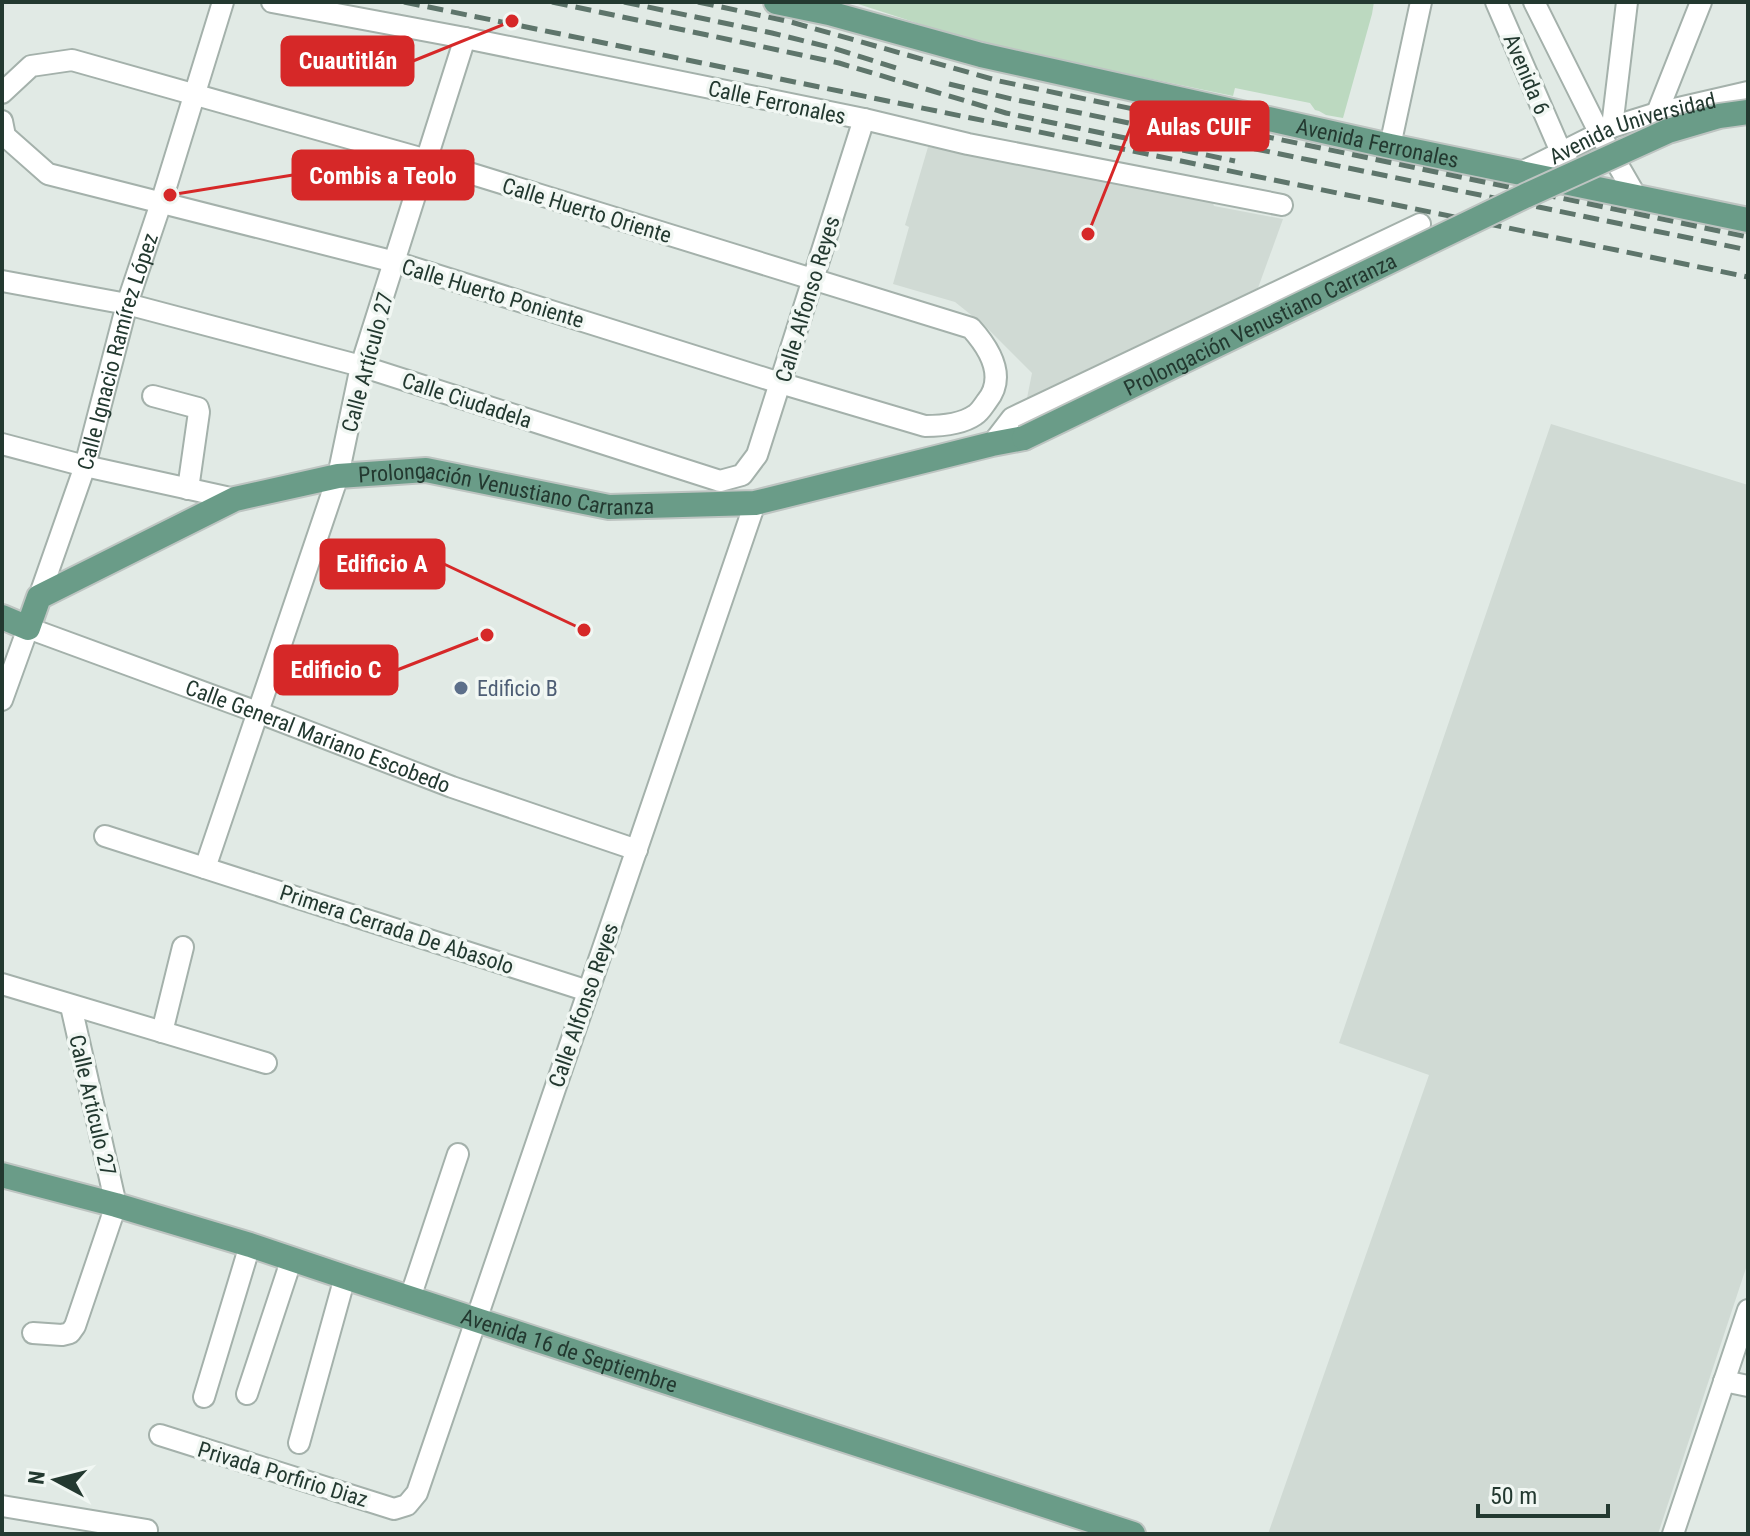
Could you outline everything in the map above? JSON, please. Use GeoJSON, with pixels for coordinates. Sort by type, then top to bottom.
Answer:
{"type":"FeatureCollection","features":[{"type":"Feature","properties":{"kind":"main road","name":"Avenida Ferronales"},"geometry":{"type":"LineString","coordinates":[[776,2],[829,13],[981,55],[1390,146],[1522,184],[1584,187],[1748,220]]}},
{"type":"Feature","properties":{"kind":"main road","name":"Avenida Universidad"},"geometry":{"type":"LineString","coordinates":[[1522,184],[1668,131],[1719,116],[1748,112]]}},
{"type":"Feature","properties":{"kind":"main road","name":"Prolongación Venustiano Carranza"},"geometry":{"type":"LineString","coordinates":[[39,597],[235,499],[338,476],[426,470],[609,507],[755,503],[1024,438],[1522,184]]}},
{"type":"Feature","properties":{"kind":"main road","name":"Calle Ignacio Ramírez López"},"geometry":{"type":"LineString","coordinates":[[28,628],[39,597]]}},
{"type":"Feature","properties":{"kind":"main road","name":"Calle General Mariano Escobedo"},"geometry":{"type":"LineString","coordinates":[[2,617],[28,628]]}},
{"type":"Feature","properties":{"kind":"main road","name":"Avenida 16 de Septiembre"},"geometry":{"type":"LineString","coordinates":[[2,1175],[116,1205],[292,1258],[1133,1534]]}},
{"type":"Feature","properties":{"kind":"street","name":"Calle Ignacio Ramírez López"},"geometry":{"type":"LineString","coordinates":[[39,597],[85,466],[127,304],[223,2]]}},
{"type":"Feature","properties":{"kind":"street","name":"Calle Ferronales"},"geometry":{"type":"LineString","coordinates":[[272,2],[465,38],[864,119],[968,144],[1282,205]]}},
{"type":"Feature","properties":{"kind":"street"},"geometry":{"type":"LineString","coordinates":[[1390,146],[1421,2]]}},
{"type":"Feature","properties":{"kind":"street","name":"Avenida 6"},"geometry":{"type":"LineString","coordinates":[[1496,2],[1561,152],[1584,187]]}},
{"type":"Feature","properties":{"kind":"street","name":"Avenida 6"},"geometry":{"type":"LineString","coordinates":[[1534,2],[1606,130],[1637,198]]}},
{"type":"Feature","properties":{"kind":"street"},"geometry":{"type":"LineString","coordinates":[[1606,130],[1627,2]]}},
{"type":"Feature","properties":{"kind":"street"},"geometry":{"type":"LineString","coordinates":[[1657,113],[1701,2]]}},
{"type":"Feature","properties":{"kind":"street","name":"Calle Artículo 27"},"geometry":{"type":"LineString","coordinates":[[205,868],[338,476],[361,366],[465,38]]}},
{"type":"Feature","properties":{"kind":"street","name":"Calle Huerto Oriente"},"geometry":{"type":"LineString","coordinates":[[2,93],[31,66],[72,60],[427,160],[971,328],[985,344],[995,363],[993,393]]}},
{"type":"Feature","properties":{"kind":"street","name":"Avenida Universidad"},"geometry":{"type":"LineString","coordinates":[[1522,184],[1561,152],[1606,130],[1657,113],[1748,92]]}},
{"type":"Feature","properties":{"kind":"street","name":"Calle Alfonso Reyes"},"geometry":{"type":"LineString","coordinates":[[742,475],[757,455],[864,119]]}},
{"type":"Feature","properties":{"kind":"street","name":"Calle Huerto Poniente"},"geometry":{"type":"LineString","coordinates":[[2,121],[5,136],[48,174],[395,262],[925,426],[945,425],[976,415],[993,393]]}},
{"type":"Feature","properties":{"kind":"street","name":"Prolongación Venustiano Carranza"},"geometry":{"type":"LineString","coordinates":[[992,444],[1012,418],[1420,224]]}},
{"type":"Feature","properties":{"kind":"street","name":"Calle Ciudadela"},"geometry":{"type":"LineString","coordinates":[[2,281],[127,304],[361,366],[720,481],[742,475]]}},
{"type":"Feature","properties":{"kind":"street"},"geometry":{"type":"LineString","coordinates":[[153,396],[198,408],[188,489]]}},
{"type":"Feature","properties":{"kind":"street"},"geometry":{"type":"LineString","coordinates":[[2,444],[235,499]]}},
{"type":"Feature","properties":{"kind":"street","name":"Calle Alfonso Reyes"},"geometry":{"type":"LineString","coordinates":[[407,1505],[417,1493],[755,503]]}},
{"type":"Feature","properties":{"kind":"street","name":"Calle Ignacio Ramírez López"},"geometry":{"type":"LineString","coordinates":[[2,700],[28,628]]}},
{"type":"Feature","properties":{"kind":"street","name":"Calle General Mariano Escobedo"},"geometry":{"type":"LineString","coordinates":[[28,628],[452,787],[637,850]]}},
{"type":"Feature","properties":{"kind":"street","name":"Primera Cerrada De Abasolo"},"geometry":{"type":"LineString","coordinates":[[105,836],[588,991]]}},
{"type":"Feature","properties":{"kind":"street"},"geometry":{"type":"LineString","coordinates":[[162,1032],[183,947]]}},
{"type":"Feature","properties":{"kind":"street"},"geometry":{"type":"LineString","coordinates":[[2,984],[266,1063]]}},
{"type":"Feature","properties":{"kind":"street","name":"Calle Artículo 27"},"geometry":{"type":"LineString","coordinates":[[71,1006],[116,1205]]}},
{"type":"Feature","properties":{"kind":"street"},"geometry":{"type":"LineString","coordinates":[[410,1298],[458,1154]]}},
{"type":"Feature","properties":{"kind":"street"},"geometry":{"type":"LineString","coordinates":[[33,1333],[62,1335],[70,1333],[75,1326],[116,1205]]}},
{"type":"Feature","properties":{"kind":"street"},"geometry":{"type":"LineString","coordinates":[[204,1397],[250,1245]]}},
{"type":"Feature","properties":{"kind":"street"},"geometry":{"type":"LineString","coordinates":[[247,1394],[292,1258]]}},
{"type":"Feature","properties":{"kind":"street"},"geometry":{"type":"LineString","coordinates":[[299,1443],[345,1277]]}},
{"type":"Feature","properties":{"kind":"street"},"geometry":{"type":"LineString","coordinates":[[1673,1534],[1748,1310]]}},
{"type":"Feature","properties":{"kind":"street"},"geometry":{"type":"LineString","coordinates":[[1724,1381],[1748,1386]]}},
{"type":"Feature","properties":{"kind":"street","name":"Privada Porfirio Diaz"},"geometry":{"type":"LineString","coordinates":[[160,1435],[394,1509],[407,1505]]}},
{"type":"Feature","properties":{"kind":"street"},"geometry":{"type":"LineString","coordinates":[[2,1506],[147,1530]]}},
{"type":"Feature","properties":{"kind":"shaded area"},"geometry":{"type":"Polygon","coordinates":[[[928,147],[965,152],[1283,219],[1258,288],[1027,398],[1032,373],[985,326],[955,302],[893,284],[909,227],[905,225],[928,147]]]}},
{"type":"Feature","properties":{"kind":"shaded area"},"geometry":{"type":"Polygon","coordinates":[[[1551,424],[1748,485],[1748,1262],[1658,1534],[1268,1534],[1429,1075],[1339,1043],[1551,424]]]}},
{"type":"Feature","properties":{"kind":"green space"},"geometry":{"type":"Polygon","coordinates":[[[852,2],[1374,2],[1343,118],[1315,110],[1310,103],[1235,88],[1233,96],[960,37],[852,2]]]}},
{"type":"Feature","properties":{"kind":"railway"},"geometry":{"type":"LineString","coordinates":[[404,2],[1748,277]]}},
{"type":"Feature","properties":{"kind":"railway"},"geometry":{"type":"LineString","coordinates":[[552,2],[839,63],[1006,113],[1235,161]]}},
{"type":"Feature","properties":{"kind":"railway"},"geometry":{"type":"LineString","coordinates":[[624,2],[772,33],[896,68]]}},
{"type":"Feature","properties":{"kind":"railway"},"geometry":{"type":"LineString","coordinates":[[698,2],[791,22],[999,81],[1748,237]]}},
{"type":"Feature","properties":{"kind":"railway"},"geometry":{"type":"LineString","coordinates":[[949,84],[1748,250]]}},
{"type":"Feature","properties":{"kind":"place","name":"Cuautitlán"},"geometry":{"type":"Point","coordinates":[512,21]}},
{"type":"Feature","properties":{"kind":"place","name":"Combis a Teolo"},"geometry":{"type":"Point","coordinates":[170,195]}},
{"type":"Feature","properties":{"kind":"place","name":"Aulas CUIF"},"geometry":{"type":"Point","coordinates":[1088,234]}},
{"type":"Feature","properties":{"kind":"place","name":"Edificio A"},"geometry":{"type":"Point","coordinates":[584,630]}},
{"type":"Feature","properties":{"kind":"place","name":"Edificio C"},"geometry":{"type":"Point","coordinates":[487,635]}},
{"type":"Feature","properties":{"kind":"place","name":"Edificio B"},"geometry":{"type":"Point","coordinates":[461,688]}}]}
